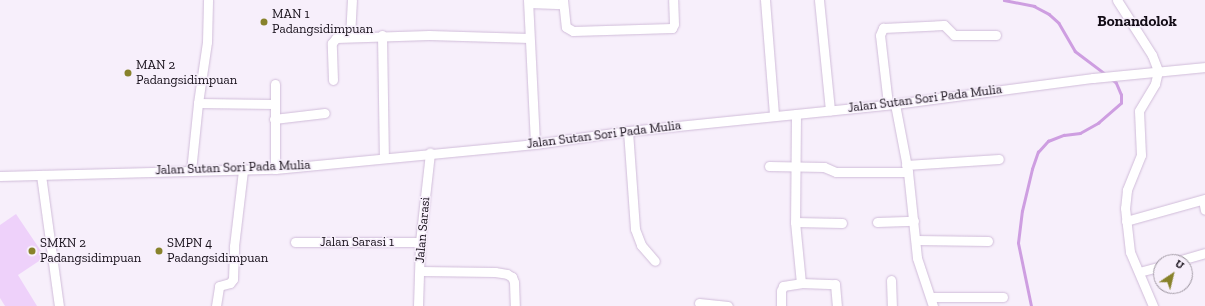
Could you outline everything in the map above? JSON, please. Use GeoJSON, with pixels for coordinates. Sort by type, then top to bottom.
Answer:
{"type":"FeatureCollection","features":[{"type":"Feature","properties":{"kind":"street"},"geometry":{"type":"LineString","coordinates":[[191,171],[198,103],[207,42],[208,0]]}},
{"type":"Feature","properties":{"kind":"street"},"geometry":{"type":"LineString","coordinates":[[350,36],[352,0]]}},
{"type":"Feature","properties":{"kind":"street"},"geometry":{"type":"LineString","coordinates":[[535,144],[528,2],[563,2],[565,23],[569,30],[670,28],[674,24],[673,0]]}},
{"type":"Feature","properties":{"kind":"street"},"geometry":{"type":"LineString","coordinates":[[765,0],[774,116]]}},
{"type":"Feature","properties":{"kind":"street"},"geometry":{"type":"LineString","coordinates":[[819,0],[830,110]]}},
{"type":"Feature","properties":{"kind":"street"},"geometry":{"type":"LineString","coordinates":[[1118,0],[1152,55],[1158,71],[1155,84],[1139,112],[1141,155],[1127,190],[1126,221],[1130,252],[1153,306]]}},
{"type":"Feature","properties":{"kind":"street"},"geometry":{"type":"LineString","coordinates":[[996,35],[954,35],[946,26],[941,25],[883,28],[880,36],[892,104],[907,168],[919,265],[932,302],[1003,296]]}},
{"type":"Feature","properties":{"kind":"street"},"geometry":{"type":"LineString","coordinates":[[382,35],[384,158]]}},
{"type":"Feature","properties":{"kind":"street"},"geometry":{"type":"LineString","coordinates":[[333,80],[333,41],[336,38],[382,35],[529,38]]}},
{"type":"Feature","properties":{"kind":"street","name":"Jalan Sutan Sori Pada Mulia"},"geometry":{"type":"LineString","coordinates":[[0,176],[275,169],[535,144],[628,131],[892,104],[1093,78],[1205,67]]}},
{"type":"Feature","properties":{"kind":"street"},"geometry":{"type":"LineString","coordinates":[[275,84],[275,169]]}},
{"type":"Feature","properties":{"kind":"street"},"geometry":{"type":"LineString","coordinates":[[198,103],[274,104]]}},
{"type":"Feature","properties":{"kind":"street"},"geometry":{"type":"LineString","coordinates":[[274,119],[325,113]]}},
{"type":"Feature","properties":{"kind":"street"},"geometry":{"type":"LineString","coordinates":[[796,114],[794,166],[795,222],[801,283]]}},
{"type":"Feature","properties":{"kind":"street"},"geometry":{"type":"LineString","coordinates":[[628,131],[635,229],[640,245],[655,261]]}},
{"type":"Feature","properties":{"kind":"street","name":"Jalan Sarasi"},"geometry":{"type":"LineString","coordinates":[[418,306],[420,242],[430,153]]}},
{"type":"Feature","properties":{"kind":"street"},"geometry":{"type":"LineString","coordinates":[[770,166],[824,167],[836,172],[907,168],[999,159]]}},
{"type":"Feature","properties":{"kind":"street"},"geometry":{"type":"LineString","coordinates":[[216,306],[219,286],[230,283],[233,279],[234,246],[243,170]]}},
{"type":"Feature","properties":{"kind":"street"},"geometry":{"type":"LineString","coordinates":[[41,175],[59,306]]}},
{"type":"Feature","properties":{"kind":"street"},"geometry":{"type":"LineString","coordinates":[[1126,221],[1204,199],[1205,210]]}},
{"type":"Feature","properties":{"kind":"street"},"geometry":{"type":"LineString","coordinates":[[877,222],[914,221]]}},
{"type":"Feature","properties":{"kind":"street"},"geometry":{"type":"LineString","coordinates":[[795,222],[842,223]]}},
{"type":"Feature","properties":{"kind":"street"},"geometry":{"type":"LineString","coordinates":[[916,240],[988,242]]}},
{"type":"Feature","properties":{"kind":"street","name":"Jalan Sarasi 1"},"geometry":{"type":"LineString","coordinates":[[295,242],[420,242]]}},
{"type":"Feature","properties":{"kind":"street"},"geometry":{"type":"LineString","coordinates":[[1193,256],[1205,253]]}},
{"type":"Feature","properties":{"kind":"street"},"geometry":{"type":"LineString","coordinates":[[1139,272],[1153,268]]}},
{"type":"Feature","properties":{"kind":"street"},"geometry":{"type":"LineString","coordinates":[[420,271],[502,272],[512,277],[514,282],[515,306]]}},
{"type":"Feature","properties":{"kind":"street"},"geometry":{"type":"LineString","coordinates":[[890,280],[892,306]]}},
{"type":"Feature","properties":{"kind":"street"},"geometry":{"type":"LineString","coordinates":[[781,306],[781,291],[783,286],[801,283],[835,284],[837,306]]}},
{"type":"Feature","properties":{"kind":"street"},"geometry":{"type":"LineString","coordinates":[[699,303],[728,306]]}},
{"type":"Feature","properties":{"kind":"building"},"geometry":{"type":"Polygon","coordinates":[[[16,214],[45,257],[18,275],[37,306],[5,306],[0,298],[0,225],[16,214]]]}},
{"type":"Feature","properties":{"kind":"waterway"},"geometry":{"type":"LineString","coordinates":[[1004,0],[1034,6],[1049,14],[1059,23],[1075,51],[1105,74]]}},
{"type":"Feature","properties":{"kind":"waterway"},"geometry":{"type":"LineString","coordinates":[[1031,306],[1018,243],[1022,211],[1032,169],[1038,152],[1048,141],[1064,135],[1080,133],[1098,123],[1121,103],[1121,95],[1116,83],[1111,79]]}},
{"type":"Feature","properties":{"kind":"place","name":"MAN 1 Padangsidimpuan"},"geometry":{"type":"Point","coordinates":[264,22]}},
{"type":"Feature","properties":{"kind":"place","name":"MAN 2 Padangsidimpuan"},"geometry":{"type":"Point","coordinates":[128,73]}},
{"type":"Feature","properties":{"kind":"place","name":"SMKN 2 Padangsidimpuan"},"geometry":{"type":"Point","coordinates":[32,251]}},
{"type":"Feature","properties":{"kind":"place","name":"SMPN 4 Padangsidimpuan"},"geometry":{"type":"Point","coordinates":[159,251]}},
{"type":"Feature","properties":{"kind":"district","name":"Bonandolok"},"geometry":{"type":"Point","coordinates":[1137,22]}}]}
